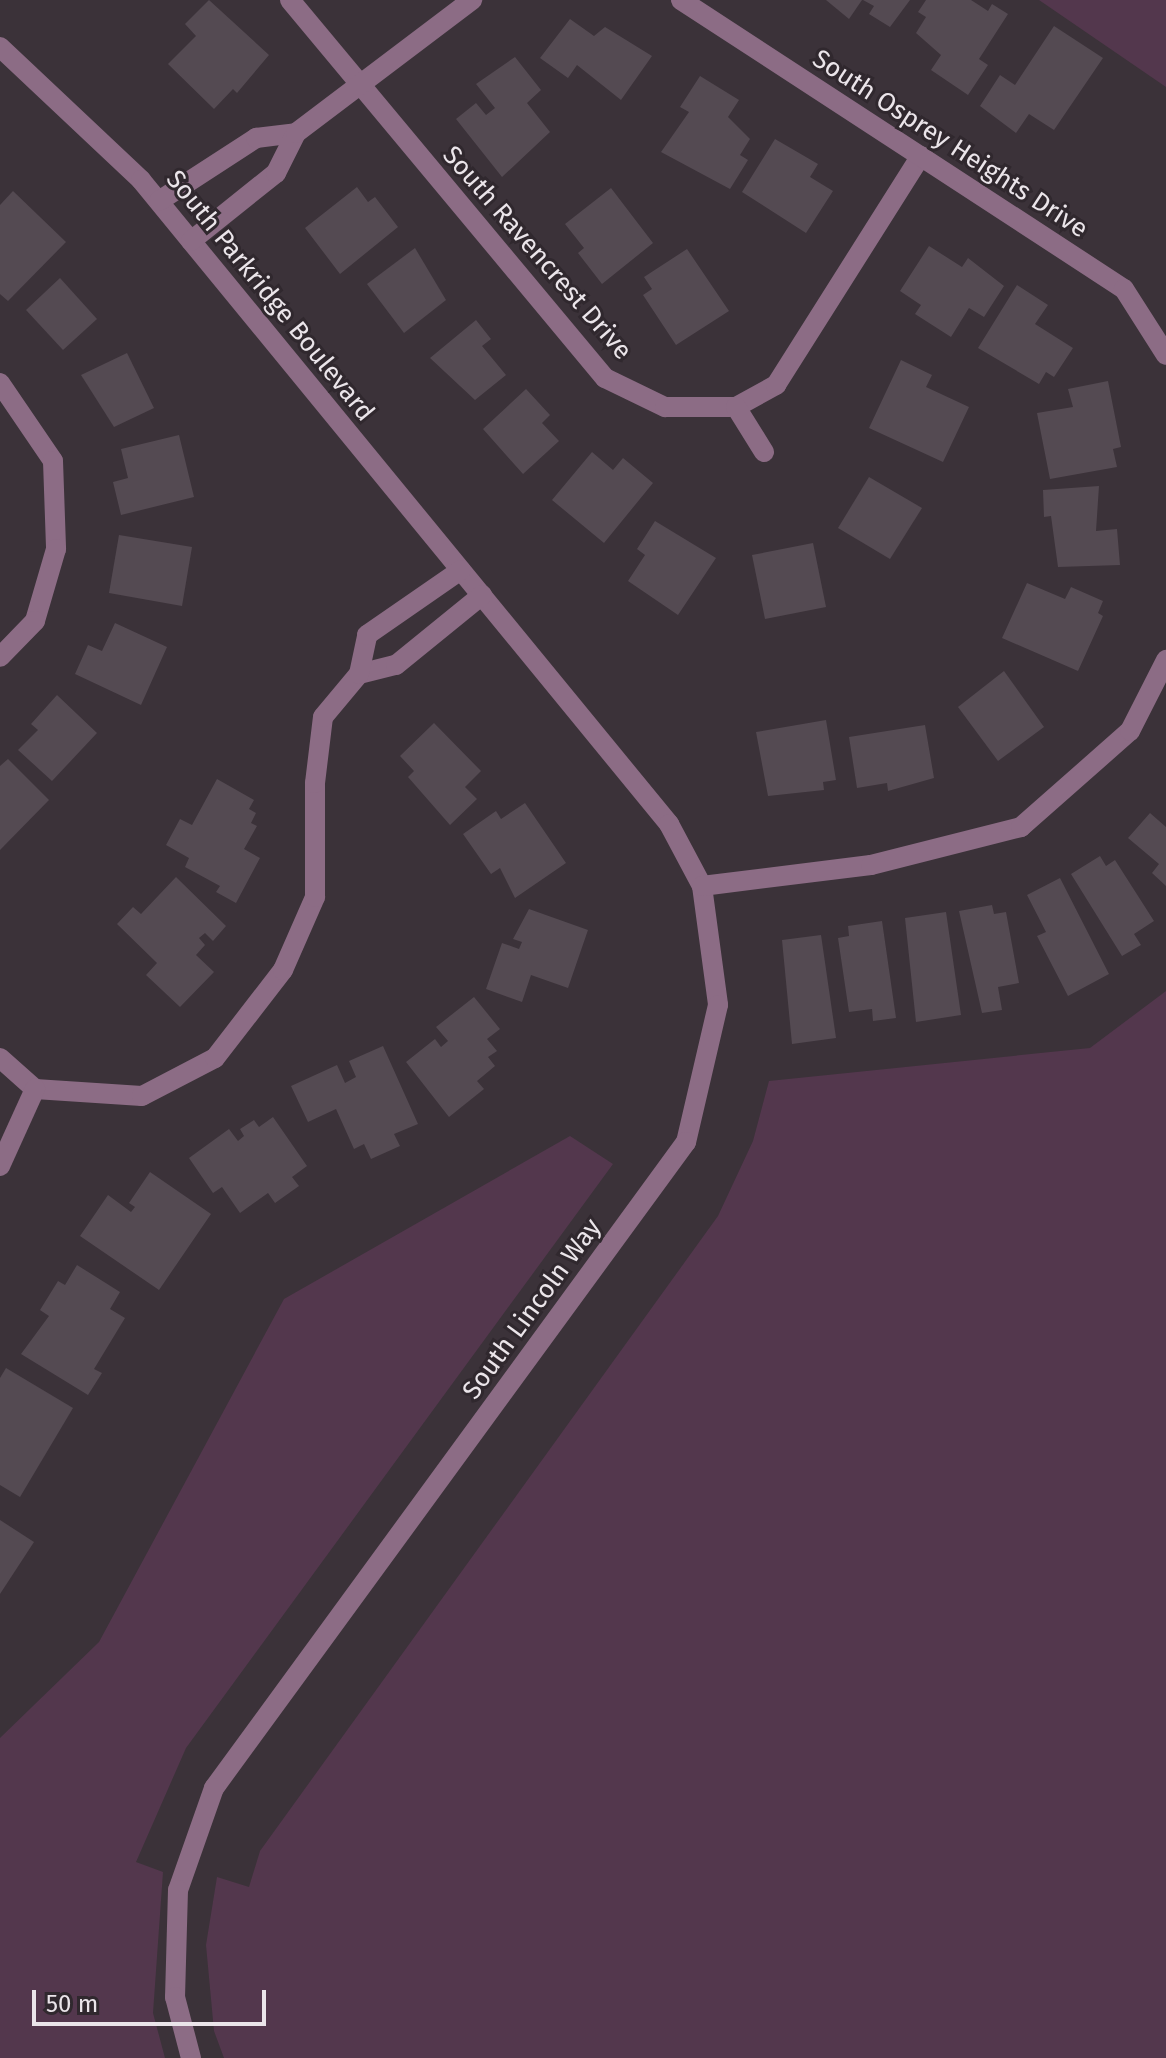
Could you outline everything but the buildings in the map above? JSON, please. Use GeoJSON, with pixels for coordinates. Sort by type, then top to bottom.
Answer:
{"type":"FeatureCollection","features":[{"type":"Feature","properties":{"kind":"street","name":"South Ravencrest Drive"},"geometry":{"type":"LineString","coordinates":[[290,0],[605,378],[665,407],[736,407],[776,385],[921,156]]}},
{"type":"Feature","properties":{"kind":"street"},"geometry":{"type":"LineString","coordinates":[[191,241],[276,173],[296,133],[472,0]]}},
{"type":"Feature","properties":{"kind":"street","name":"South Osprey Heights Drive"},"geometry":{"type":"LineString","coordinates":[[681,0],[1124,289],[1166,355]]}},
{"type":"Feature","properties":{"kind":"street","name":"South Parkridge Boulevard"},"geometry":{"type":"LineString","coordinates":[[0,47],[159,201],[482,595]]}},
{"type":"Feature","properties":{"kind":"street"},"geometry":{"type":"LineString","coordinates":[[159,201],[256,138],[296,133]]}},
{"type":"Feature","properties":{"kind":"street"},"geometry":{"type":"LineString","coordinates":[[0,383],[53,461],[56,549],[35,621],[0,657]]}},
{"type":"Feature","properties":{"kind":"street"},"geometry":{"type":"LineString","coordinates":[[736,407],[764,452]]}},
{"type":"Feature","properties":{"kind":"street"},"geometry":{"type":"LineString","coordinates":[[0,1058],[35,1089],[142,1096],[215,1058],[283,970],[315,897],[315,783],[323,717],[359,674],[367,635],[461,570]]}},
{"type":"Feature","properties":{"kind":"street"},"geometry":{"type":"LineString","coordinates":[[359,674],[396,665],[482,595]]}},
{"type":"Feature","properties":{"kind":"street","name":"South Lincoln Way"},"geometry":{"type":"LineString","coordinates":[[191,2058],[175,1997],[178,1890],[214,1788],[686,1142],[718,1005],[702,886],[669,824],[482,595]]}},
{"type":"Feature","properties":{"kind":"street"},"geometry":{"type":"LineString","coordinates":[[702,886],[871,865],[1021,827],[1130,731],[1166,660]]}},
{"type":"Feature","properties":{"kind":"street"},"geometry":{"type":"LineString","coordinates":[[0,1166],[35,1089]]}},
{"type":"Feature","properties":{"kind":"shaded area"},"geometry":{"type":"Polygon","coordinates":[[[1039,0],[1166,0],[1166,87],[1039,0]]]}},
{"type":"Feature","properties":{"kind":"shaded area"},"geometry":{"type":"Polygon","coordinates":[[[1166,991],[1166,2058],[224,2058],[214,2031],[206,1945],[217,1877],[249,1887],[260,1851],[718,1216],[753,1141],[769,1081],[1090,1048],[1166,991]]]}},
{"type":"Feature","properties":{"kind":"shaded area"},"geometry":{"type":"Polygon","coordinates":[[[570,1136],[613,1164],[186,1748],[136,1862],[163,1872],[153,2013],[165,2058],[0,2058],[0,1738],[99,1642],[284,1299],[570,1136]]]}}]}
